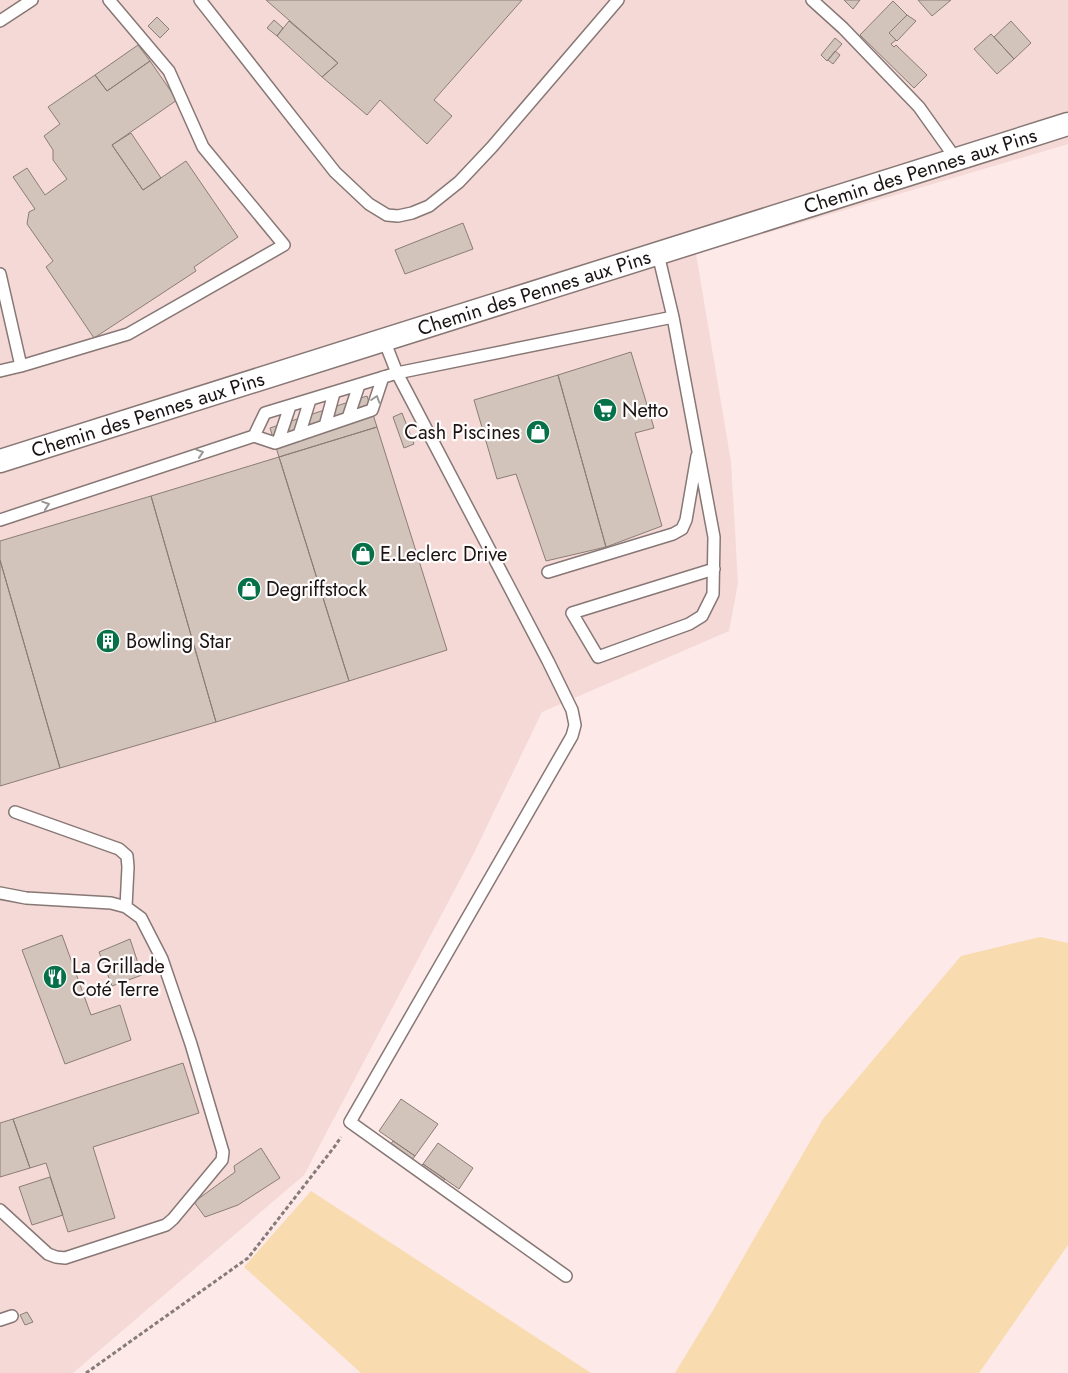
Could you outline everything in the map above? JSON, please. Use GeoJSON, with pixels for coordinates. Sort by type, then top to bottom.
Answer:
{"type":"FeatureCollection","features":[{"type":"Feature","properties":{"kind":"street","name":"Chemin des Pennes aux Pins"},"geometry":{"type":"LineString","coordinates":[[0,461],[1068,124]]}},
{"type":"Feature","properties":{"kind":"lane"},"geometry":{"type":"LineString","coordinates":[[0,21],[32,0]]}},
{"type":"Feature","properties":{"kind":"lane"},"geometry":{"type":"LineString","coordinates":[[0,371],[128,334],[284,245],[203,147],[169,71],[109,0]]}},
{"type":"Feature","properties":{"kind":"lane"},"geometry":{"type":"LineString","coordinates":[[200,0],[335,172],[369,204],[387,215],[398,216],[429,206],[458,182],[492,147],[618,0]]}},
{"type":"Feature","properties":{"kind":"lane"},"geometry":{"type":"LineString","coordinates":[[812,0],[843,28],[919,107],[956,159]]}},
{"type":"Feature","properties":{"kind":"lane"},"geometry":{"type":"LineString","coordinates":[[658,254],[673,317],[714,538],[714,569],[714,594],[702,616],[689,624],[598,657],[572,613],[714,569]]}},
{"type":"Feature","properties":{"kind":"lane"},"geometry":{"type":"LineString","coordinates":[[0,274],[21,366]]}},
{"type":"Feature","properties":{"kind":"lane"},"geometry":{"type":"LineString","coordinates":[[254,436],[265,414],[397,373],[673,317]]}},
{"type":"Feature","properties":{"kind":"lane"},"geometry":{"type":"LineString","coordinates":[[384,340],[397,373],[548,661],[572,710],[575,725],[572,736],[350,1122],[566,1276]]}},
{"type":"Feature","properties":{"kind":"lane"},"geometry":{"type":"LineString","coordinates":[[0,520],[254,436],[275,443],[372,410],[383,377]]}},
{"type":"Feature","properties":{"kind":"lane"},"geometry":{"type":"LineString","coordinates":[[348,418],[359,385]]}},
{"type":"Feature","properties":{"kind":"lane"},"geometry":{"type":"LineString","coordinates":[[325,426],[334,393]]}},
{"type":"Feature","properties":{"kind":"lane"},"geometry":{"type":"LineString","coordinates":[[299,435],[310,400]]}},
{"type":"Feature","properties":{"kind":"lane"},"geometry":{"type":"LineString","coordinates":[[278,442],[290,406]]}},
{"type":"Feature","properties":{"kind":"lane"},"geometry":{"type":"LineString","coordinates":[[548,572],[673,534],[682,529],[686,520],[698,448]]}},
{"type":"Feature","properties":{"kind":"lane"},"geometry":{"type":"LineString","coordinates":[[15,812],[119,849],[127,856],[126,907]]}},
{"type":"Feature","properties":{"kind":"lane"},"geometry":{"type":"LineString","coordinates":[[0,893],[26,898],[106,902],[126,907],[141,918],[162,959],[197,1062],[223,1152],[222,1160],[166,1225],[65,1258],[48,1254],[0,1210]]}},
{"type":"Feature","properties":{"kind":"lane"},"geometry":{"type":"LineString","coordinates":[[0,1320],[12,1316]]}},
{"type":"Feature","properties":{"kind":"path"},"geometry":{"type":"LineString","coordinates":[[86,1373],[248,1258],[335,1146],[350,1122]]}},
{"type":"Feature","properties":{"kind":"shaded area"},"geometry":{"type":"Polygon","coordinates":[[[0,0],[1068,0],[1068,144],[696,254],[731,462],[738,583],[729,631],[542,712],[473,855],[304,1175],[73,1373],[0,1373],[0,0]]]}},
{"type":"Feature","properties":{"kind":"shaded area"},"geometry":{"type":"Polygon","coordinates":[[[1040,937],[1068,943],[1068,1245],[979,1373],[675,1373],[823,1119],[961,956],[1040,937]]]}},
{"type":"Feature","properties":{"kind":"shaded area"},"geometry":{"type":"Polygon","coordinates":[[[311,1191],[591,1373],[361,1373],[244,1267],[311,1191]]]}},
{"type":"Feature","properties":{"kind":"building"},"geometry":{"type":"Polygon","coordinates":[[[266,0],[522,0],[434,100],[452,116],[427,144],[380,100],[367,115],[322,77],[338,63],[266,0]]]}},
{"type":"Feature","properties":{"kind":"building"},"geometry":{"type":"Polygon","coordinates":[[[844,0],[860,0],[853,9],[844,0]]]}},
{"type":"Feature","properties":{"kind":"building"},"geometry":{"type":"Polygon","coordinates":[[[918,0],[951,0],[932,16],[918,0]]]}},
{"type":"Feature","properties":{"kind":"building"},"geometry":{"type":"Polygon","coordinates":[[[893,1],[907,15],[889,33],[896,40],[891,44],[894,47],[896,45],[927,75],[914,88],[860,35],[893,1]]]}},
{"type":"Feature","properties":{"kind":"building"},"geometry":{"type":"Polygon","coordinates":[[[907,15],[916,21],[897,41],[889,33],[907,15]]]}},
{"type":"Feature","properties":{"kind":"building"},"geometry":{"type":"Polygon","coordinates":[[[157,17],[169,29],[160,38],[148,26],[157,17]]]}},
{"type":"Feature","properties":{"kind":"building"},"geometry":{"type":"Polygon","coordinates":[[[274,20],[283,28],[277,36],[267,28],[274,20]]]}},
{"type":"Feature","properties":{"kind":"building"},"geometry":{"type":"Polygon","coordinates":[[[289,21],[338,63],[322,77],[277,36],[289,21]]]}},
{"type":"Feature","properties":{"kind":"building"},"geometry":{"type":"Polygon","coordinates":[[[1011,21],[1031,43],[1014,59],[994,37],[1011,21]]]}},
{"type":"Feature","properties":{"kind":"building"},"geometry":{"type":"Polygon","coordinates":[[[991,34],[1014,59],[997,74],[974,49],[991,34]]]}},
{"type":"Feature","properties":{"kind":"building"},"geometry":{"type":"Polygon","coordinates":[[[835,38],[842,44],[827,61],[821,55],[835,38]]]}},
{"type":"Feature","properties":{"kind":"building"},"geometry":{"type":"Polygon","coordinates":[[[138,45],[150,61],[107,91],[95,75],[138,45]]]}},
{"type":"Feature","properties":{"kind":"building"},"geometry":{"type":"Polygon","coordinates":[[[835,51],[840,55],[833,64],[828,60],[835,51]]]}},
{"type":"Feature","properties":{"kind":"building"},"geometry":{"type":"Polygon","coordinates":[[[150,61],[177,100],[112,145],[143,190],[186,161],[238,237],[194,267],[196,271],[94,338],[46,267],[53,261],[27,224],[29,212],[35,209],[13,177],[27,168],[45,195],[67,179],[53,160],[53,150],[44,136],[60,124],[48,107],[95,75],[107,91],[150,61]]]}},
{"type":"Feature","properties":{"kind":"building"},"geometry":{"type":"Polygon","coordinates":[[[131,133],[161,178],[143,190],[112,145],[131,133]]]}},
{"type":"Feature","properties":{"kind":"building"},"geometry":{"type":"Polygon","coordinates":[[[463,223],[473,249],[405,274],[395,250],[463,223]]]}},
{"type":"Feature","properties":{"kind":"building"},"geometry":{"type":"Polygon","coordinates":[[[631,352],[654,428],[635,433],[662,526],[606,547],[558,375],[631,352]]]}},
{"type":"Feature","properties":{"kind":"building"},"geometry":{"type":"Polygon","coordinates":[[[558,375],[606,547],[546,561],[516,474],[497,479],[474,400],[558,375]]]}},
{"type":"Feature","properties":{"kind":"building"},"geometry":{"type":"Polygon","coordinates":[[[367,396],[377,427],[279,457],[270,428],[367,396]]]}},
{"type":"Feature","properties":{"kind":"building"},"geometry":{"type":"Polygon","coordinates":[[[402,413],[414,444],[404,448],[393,417],[402,413]]]}},
{"type":"Feature","properties":{"kind":"building","name":"E.Leclerc Drive"},"geometry":{"type":"Polygon","coordinates":[[[377,427],[447,650],[349,681],[279,457],[377,427]]]}},
{"type":"Feature","properties":{"kind":"building","name":"Degriffstock"},"geometry":{"type":"Polygon","coordinates":[[[279,457],[349,681],[216,722],[151,496],[279,457]]]}},
{"type":"Feature","properties":{"kind":"building","name":"Bowling Star"},"geometry":{"type":"Polygon","coordinates":[[[151,496],[216,722],[60,768],[0,560],[0,541],[151,496]]]}},
{"type":"Feature","properties":{"kind":"building"},"geometry":{"type":"Polygon","coordinates":[[[0,560],[60,768],[0,786],[0,560]]]}},
{"type":"Feature","properties":{"kind":"building","name":"La Grillade Coté Terre"},"geometry":{"type":"Polygon","coordinates":[[[62,935],[91,1015],[120,1005],[131,1040],[65,1064],[22,950],[62,935]]]}},
{"type":"Feature","properties":{"kind":"building"},"geometry":{"type":"Polygon","coordinates":[[[130,939],[142,975],[112,986],[99,952],[130,939]]]}},
{"type":"Feature","properties":{"kind":"building"},"geometry":{"type":"Polygon","coordinates":[[[183,1063],[199,1113],[93,1147],[115,1218],[68,1232],[46,1163],[30,1168],[13,1119],[183,1063]]]}},
{"type":"Feature","properties":{"kind":"building"},"geometry":{"type":"Polygon","coordinates":[[[401,1099],[438,1124],[415,1156],[379,1131],[401,1099]]]}},
{"type":"Feature","properties":{"kind":"building"},"geometry":{"type":"Polygon","coordinates":[[[13,1119],[30,1168],[0,1177],[0,1123],[13,1119]]]}},
{"type":"Feature","properties":{"kind":"building"},"geometry":{"type":"Polygon","coordinates":[[[393,1141],[415,1156],[412,1160],[390,1145],[393,1141]]]}},
{"type":"Feature","properties":{"kind":"building"},"geometry":{"type":"Polygon","coordinates":[[[438,1143],[473,1168],[459,1189],[423,1164],[438,1143]]]}},
{"type":"Feature","properties":{"kind":"building"},"geometry":{"type":"Polygon","coordinates":[[[261,1148],[280,1178],[238,1205],[205,1217],[194,1202],[235,1172],[234,1166],[261,1148]]]}},
{"type":"Feature","properties":{"kind":"building"},"geometry":{"type":"Polygon","coordinates":[[[423,1164],[445,1179],[442,1183],[420,1168],[423,1164]]]}},
{"type":"Feature","properties":{"kind":"building"},"geometry":{"type":"Polygon","coordinates":[[[50,1177],[63,1215],[32,1225],[19,1187],[50,1177]]]}},
{"type":"Feature","properties":{"kind":"building"},"geometry":{"type":"Polygon","coordinates":[[[27,1312],[33,1322],[25,1325],[20,1315],[27,1312]]]}},
{"type":"Feature","properties":{"kind":"place","name":"Netto"},"geometry":{"type":"Point","coordinates":[605,410]}},
{"type":"Feature","properties":{"kind":"place","name":"Cash Piscines"},"geometry":{"type":"Point","coordinates":[538,432]}},
{"type":"Feature","properties":{"kind":"place","name":"E.Leclerc Drive"},"geometry":{"type":"Point","coordinates":[363,554]}},
{"type":"Feature","properties":{"kind":"place","name":"Degriffstock"},"geometry":{"type":"Point","coordinates":[249,589]}},
{"type":"Feature","properties":{"kind":"place","name":"Bowling Star"},"geometry":{"type":"Point","coordinates":[108,641]}},
{"type":"Feature","properties":{"kind":"place","name":"La Grillade Coté Terre"},"geometry":{"type":"Point","coordinates":[55,977]}}]}
